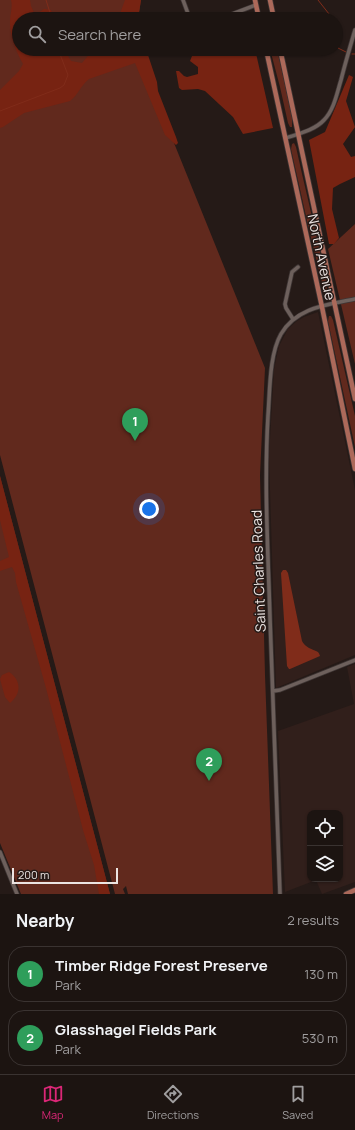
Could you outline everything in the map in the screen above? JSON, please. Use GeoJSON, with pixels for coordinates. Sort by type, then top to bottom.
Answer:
{"type":"FeatureCollection","features":[{"type":"Feature","properties":{"kind":"main road"},"geometry":{"type":"LineString","coordinates":[[270,0],[273,12]]}},
{"type":"Feature","properties":{"kind":"main road","name":"North Avenue"},"geometry":{"type":"LineString","coordinates":[[268,56],[322,306],[355,469]]}},
{"type":"Feature","properties":{"kind":"main road","name":"North Avenue"},"geometry":{"type":"LineString","coordinates":[[281,56],[355,399]]}},
{"type":"Feature","properties":{"kind":"main road"},"geometry":{"type":"LineString","coordinates":[[346,894],[355,890]]}},
{"type":"Feature","properties":{"kind":"street"},"geometry":{"type":"LineString","coordinates":[[183,0],[187,12]]}},
{"type":"Feature","properties":{"kind":"street"},"geometry":{"type":"LineString","coordinates":[[235,12],[256,3]]}},
{"type":"Feature","properties":{"kind":"street"},"geometry":{"type":"LineString","coordinates":[[286,138],[318,125],[328,116],[332,109],[355,30]]}},
{"type":"Feature","properties":{"kind":"street"},"geometry":{"type":"LineString","coordinates":[[293,319],[285,304],[292,272],[298,267]]}},
{"type":"Feature","properties":{"kind":"street","name":"Saint Charles Road"},"geometry":{"type":"LineString","coordinates":[[280,894],[266,504],[266,456],[270,387],[274,353],[281,334],[293,319],[303,313],[322,306],[355,299]]}},
{"type":"Feature","properties":{"kind":"street"},"geometry":{"type":"LineString","coordinates":[[273,690],[280,690],[355,660]]}},
{"type":"Feature","properties":{"kind":"street"},"geometry":{"type":"LineString","coordinates":[[0,852],[17,894]]}},
{"type":"Feature","properties":{"kind":"shaded area"},"geometry":{"type":"Polygon","coordinates":[[[0,0],[141,0],[139,12],[12,12],[12,56],[139,56],[265,368],[260,475],[265,675],[273,894],[128,894],[126,886],[123,889],[125,894],[115,894],[0,455],[0,0]]]}},
{"type":"Feature","properties":{"kind":"shaded area"},"geometry":{"type":"Polygon","coordinates":[[[11,0],[30,0],[34,12],[12,12],[12,38],[10,22],[12,5],[11,0]]]}},
{"type":"Feature","properties":{"kind":"shaded area"},"geometry":{"type":"Polygon","coordinates":[[[125,0],[141,0],[139,12],[121,12],[125,0]]]}},
{"type":"Feature","properties":{"kind":"shaded area"},"geometry":{"type":"Polygon","coordinates":[[[44,9],[51,10],[52,12],[40,12],[44,9]]]}},
{"type":"Feature","properties":{"kind":"shaded area"},"geometry":{"type":"Polygon","coordinates":[[[19,56],[68,56],[71,61],[82,63],[88,56],[148,56],[157,82],[158,91],[178,143],[176,145],[165,135],[135,63],[89,79],[70,101],[24,113],[0,128],[0,90],[19,71],[23,64],[19,56]]]}},
{"type":"Feature","properties":{"kind":"shaded area"},"geometry":{"type":"Polygon","coordinates":[[[192,56],[257,56],[273,128],[243,134],[233,117],[205,91],[198,89],[182,90],[179,88],[176,71],[179,71],[187,77],[198,74],[198,67],[190,61],[192,56]]]}},
{"type":"Feature","properties":{"kind":"shaded area"},"geometry":{"type":"Polygon","coordinates":[[[272,56],[279,56],[292,117],[292,127],[290,127],[288,123],[272,56]]]}},
{"type":"Feature","properties":{"kind":"shaded area"},"geometry":{"type":"Polygon","coordinates":[[[349,75],[353,77],[346,101],[355,127],[343,144],[351,157],[355,156],[355,177],[333,188],[332,209],[339,238],[334,244],[329,244],[309,140],[325,132],[349,75]]]}},
{"type":"Feature","properties":{"kind":"shaded area"},"geometry":{"type":"Polygon","coordinates":[[[294,143],[327,286],[327,294],[325,295],[291,149],[292,144],[294,143]]]}},
{"type":"Feature","properties":{"kind":"shaded area"},"geometry":{"type":"Polygon","coordinates":[[[355,224],[355,364],[328,249],[355,224]]]}},
{"type":"Feature","properties":{"kind":"shaded area"},"geometry":{"type":"Polygon","coordinates":[[[318,312],[355,490],[355,655],[276,688],[269,456],[274,369],[279,346],[288,329],[304,317],[318,312]]]}},
{"type":"Feature","properties":{"kind":"shaded area"},"geometry":{"type":"Polygon","coordinates":[[[329,316],[331,316],[333,320],[355,416],[355,447],[328,321],[329,316]]]}},
{"type":"Feature","properties":{"kind":"shaded area"},"geometry":{"type":"Polygon","coordinates":[[[0,476],[110,894],[21,894],[0,843],[0,476]]]}},
{"type":"Feature","properties":{"kind":"shaded area"},"geometry":{"type":"Polygon","coordinates":[[[0,476],[110,894],[99,894],[94,865],[83,830],[46,688],[16,582],[15,573],[12,567],[0,571],[0,561],[9,557],[0,520],[0,476]]]}},
{"type":"Feature","properties":{"kind":"shaded area"},"geometry":{"type":"Polygon","coordinates":[[[283,570],[286,570],[288,573],[302,641],[307,647],[318,652],[320,656],[290,669],[287,666],[281,573],[283,570]]]}},
{"type":"Feature","properties":{"kind":"shaded area"},"geometry":{"type":"Polygon","coordinates":[[[355,664],[355,882],[322,894],[317,882],[343,882],[343,810],[307,810],[307,882],[311,882],[285,892],[278,731],[354,704],[347,667],[355,664]]]}},
{"type":"Feature","properties":{"kind":"shaded area"},"geometry":{"type":"Polygon","coordinates":[[[9,672],[18,683],[17,695],[10,703],[5,697],[0,679],[2,675],[9,672]]]}},
{"type":"Feature","properties":{"kind":"waterway"},"geometry":{"type":"LineString","coordinates":[[46,0],[50,12]]}},
{"type":"Feature","properties":{"kind":"waterway"},"geometry":{"type":"LineString","coordinates":[[318,0],[327,12]]}},
{"type":"Feature","properties":{"kind":"waterway"},"geometry":{"type":"LineString","coordinates":[[0,111],[60,88],[64,85],[68,75],[61,56]]}},
{"type":"Feature","properties":{"kind":"place","name":"Timber Ridge Forest Preserve"},"geometry":{"type":"Point","coordinates":[135,441]}},
{"type":"Feature","properties":{"kind":"place","name":"Glasshagel Fields Park"},"geometry":{"type":"Point","coordinates":[209,781]}}]}
